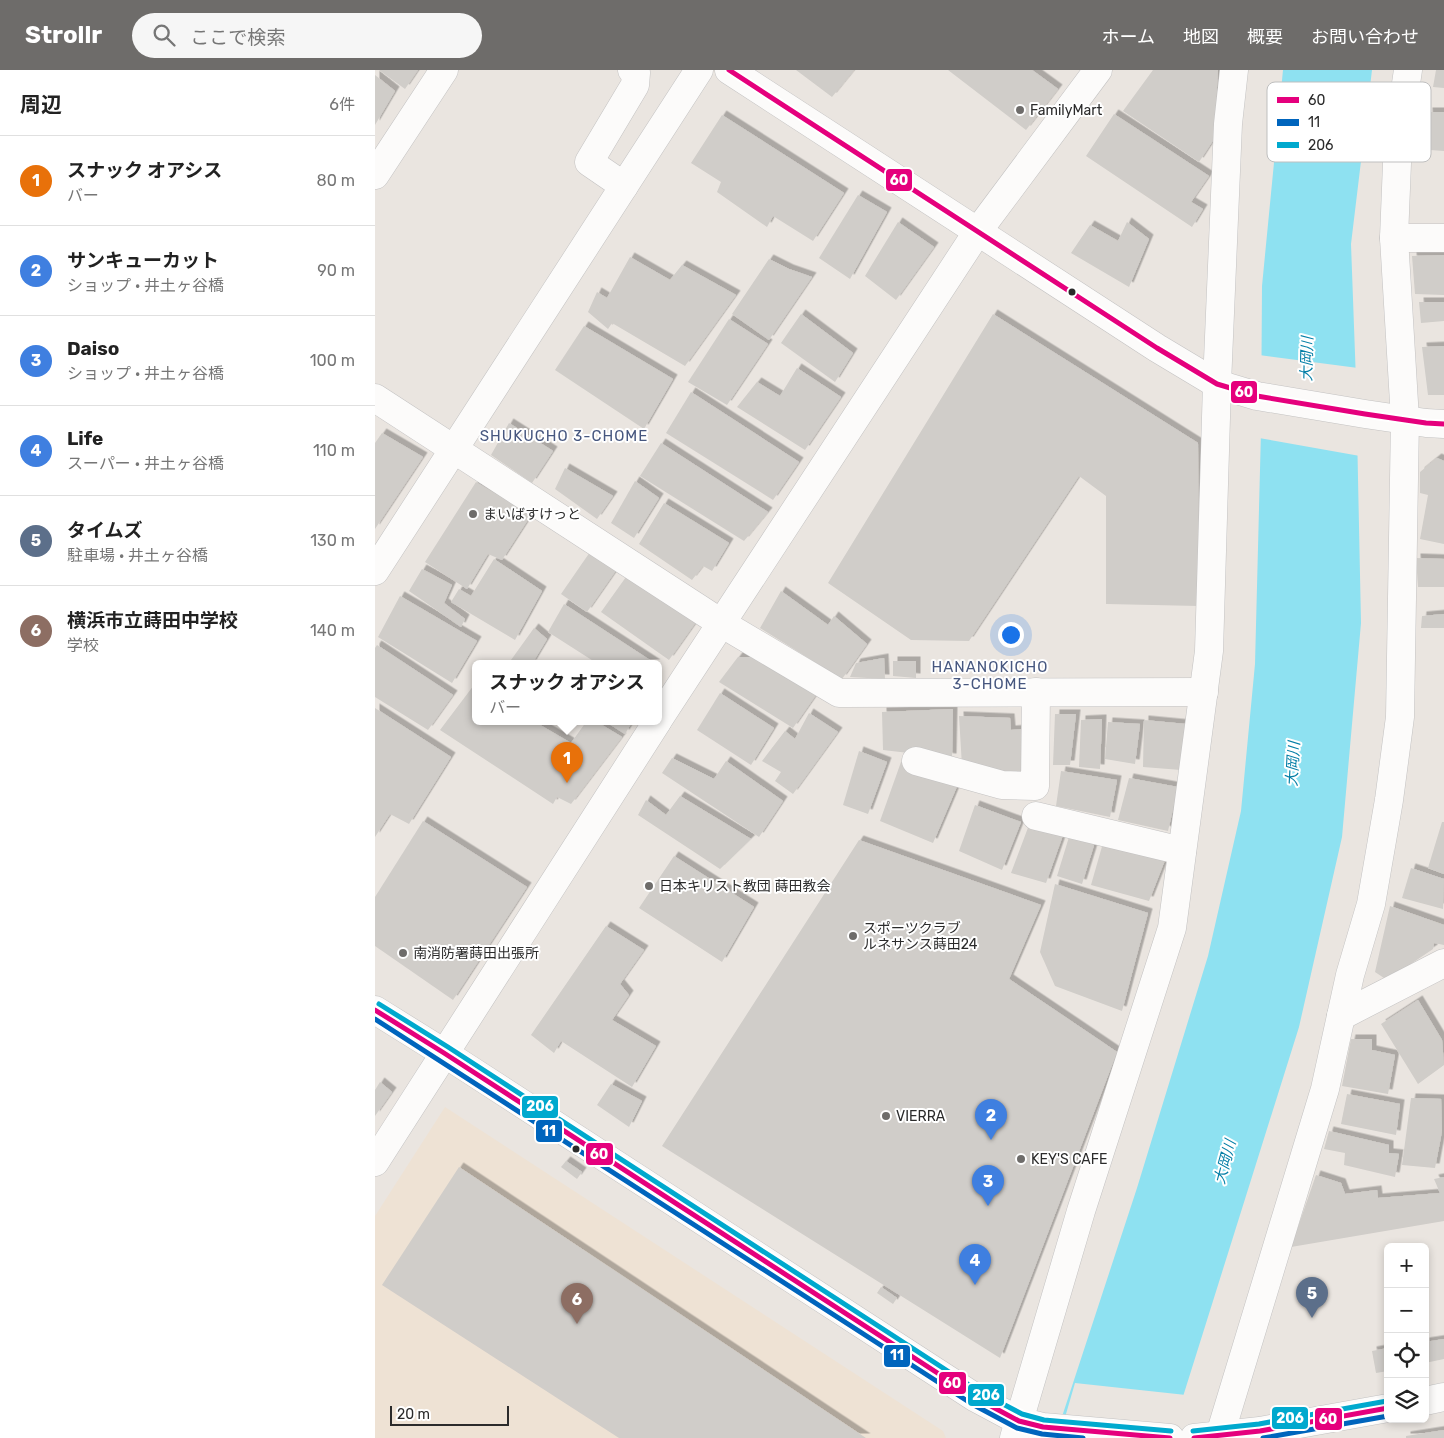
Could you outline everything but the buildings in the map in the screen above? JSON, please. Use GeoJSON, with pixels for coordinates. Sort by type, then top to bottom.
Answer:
{"type":"FeatureCollection","features":[{"type":"Feature","properties":{"kind":"street"},"geometry":{"type":"LineString","coordinates":[[375,175],[444,70]]}},
{"type":"Feature","properties":{"kind":"street"},"geometry":{"type":"LineString","coordinates":[[624,186],[589,162],[635,85],[636,73],[632,70]]}},
{"type":"Feature","properties":{"kind":"street"},"geometry":{"type":"LineString","coordinates":[[375,571],[699,70]]}},
{"type":"Feature","properties":{"kind":"street"},"geometry":{"type":"LineString","coordinates":[[729,70],[1157,348],[1217,384],[1257,396],[1365,414],[1444,424]]}},
{"type":"Feature","properties":{"kind":"street"},"geometry":{"type":"LineString","coordinates":[[662,715],[978,231],[1098,70]]}},
{"type":"Feature","properties":{"kind":"street"},"geometry":{"type":"LineString","coordinates":[[1016,1429],[1081,1210],[1110,1092],[1172,928],[1209,652],[1217,384],[1228,124],[1234,70]]}},
{"type":"Feature","properties":{"kind":"street"},"geometry":{"type":"LineString","coordinates":[[1384,1409],[1260,1431],[1211,1437],[1325,1089],[1350,975],[1371,904],[1389,800],[1399,717],[1405,419],[1394,238],[1397,162]]}},
{"type":"Feature","properties":{"kind":"street"},"geometry":{"type":"LineString","coordinates":[[1394,238],[1444,238]]}},
{"type":"Feature","properties":{"kind":"street"},"geometry":{"type":"LineString","coordinates":[[375,398],[721,623],[839,693],[1204,692]]}},
{"type":"Feature","properties":{"kind":"street"},"geometry":{"type":"LineString","coordinates":[[915,761],[1002,785],[1035,786],[1036,692]]}},
{"type":"Feature","properties":{"kind":"street"},"geometry":{"type":"LineString","coordinates":[[375,1162],[655,725]]}},
{"type":"Feature","properties":{"kind":"street"},"geometry":{"type":"LineString","coordinates":[[1036,816],[1182,851]]}},
{"type":"Feature","properties":{"kind":"street"},"geometry":{"type":"LineString","coordinates":[[1341,1016],[1444,963]]}},
{"type":"Feature","properties":{"kind":"street"},"geometry":{"type":"LineString","coordinates":[[375,1010],[976,1398],[1016,1429],[1053,1429],[1170,1438]]}},
{"type":"Feature","properties":{"kind":"street"},"geometry":{"type":"LineString","coordinates":[[1429,1400],[1444,1397]]}},
{"type":"Feature","properties":{"kind":"shaded area"},"geometry":{"type":"Polygon","coordinates":[[[445,1107],[943,1431],[946,1438],[375,1438],[375,1216],[445,1107]]]}},
{"type":"Feature","properties":{"kind":"water"},"geometry":{"type":"Polygon","coordinates":[[[1283,70],[1372,70],[1371,82],[1282,82],[1283,70]]]}},
{"type":"Feature","properties":{"kind":"water","name":"大岡川"},"geometry":{"type":"Polygon","coordinates":[[[1274,162],[1361,162],[1351,244],[1361,623],[1342,837],[1299,1027],[1170,1438],[1055,1438],[1137,1188],[1208,956],[1241,811],[1255,664],[1261,431],[1262,286],[1274,162]]]}},
{"type":"Feature","properties":{"kind":"pier"},"geometry":{"type":"Polygon","coordinates":[[[1259,355],[1358,368],[1360,456],[1259,438],[1259,355]]]}},
{"type":"Feature","properties":{"kind":"pier"},"geometry":{"type":"Polygon","coordinates":[[[1075,1383],[1186,1395],[1172,1438],[1059,1438],[1075,1383]]]}},
{"type":"Feature","properties":{"kind":"transit line","name":"60"},"geometry":{"type":"LineString","coordinates":[[729,70],[1157,348],[1217,384],[1257,396],[1365,414],[1444,424]]}},
{"type":"Feature","properties":{"kind":"transit line","name":"206"},"geometry":{"type":"LineString","coordinates":[[379,1004],[980,1392],[1022,1414],[1044,1420],[1171,1431]]}},
{"type":"Feature","properties":{"kind":"transit line","name":"60"},"geometry":{"type":"LineString","coordinates":[[375,1010],[976,1398],[1019,1421],[1043,1427],[1170,1438]]}},
{"type":"Feature","properties":{"kind":"transit line","name":"11"},"geometry":{"type":"LineString","coordinates":[[375,1019],[972,1404],[1017,1428],[1042,1434],[1083,1438]]}},
{"type":"Feature","properties":{"kind":"transit line","name":"206"},"geometry":{"type":"LineString","coordinates":[[1193,1431],[1259,1424],[1384,1402]]}},
{"type":"Feature","properties":{"kind":"transit line","name":"60"},"geometry":{"type":"LineString","coordinates":[[1194,1438],[1260,1431],[1384,1409]]}},
{"type":"Feature","properties":{"kind":"transit line","name":"11"},"geometry":{"type":"LineString","coordinates":[[1263,1438],[1384,1417]]}},
{"type":"Feature","properties":{"kind":"place","name":"FamilyMart"},"geometry":{"type":"Point","coordinates":[1020,110]}},
{"type":"Feature","properties":{"kind":"place","name":"まいばすけっと"},"geometry":{"type":"Point","coordinates":[473,514]}},
{"type":"Feature","properties":{"kind":"place","name":"スナック オアシス"},"geometry":{"type":"Point","coordinates":[567,783]}},
{"type":"Feature","properties":{"kind":"place","name":"日本キリスト教団 蒔田教会"},"geometry":{"type":"Point","coordinates":[649,886]}},
{"type":"Feature","properties":{"kind":"place","name":"スポーツクラブ ルネサンス蒔田24"},"geometry":{"type":"Point","coordinates":[853,936]}},
{"type":"Feature","properties":{"kind":"place","name":"南消防署蒔田出張所"},"geometry":{"type":"Point","coordinates":[403,953]}},
{"type":"Feature","properties":{"kind":"place","name":"VIERRA"},"geometry":{"type":"Point","coordinates":[886,1116]}},
{"type":"Feature","properties":{"kind":"place","name":"サンキューカット"},"geometry":{"type":"Point","coordinates":[991,1140]}},
{"type":"Feature","properties":{"kind":"place","name":"KEY'S CAFE"},"geometry":{"type":"Point","coordinates":[1021,1159]}},
{"type":"Feature","properties":{"kind":"place","name":"Daiso"},"geometry":{"type":"Point","coordinates":[988,1206]}},
{"type":"Feature","properties":{"kind":"place","name":"Life"},"geometry":{"type":"Point","coordinates":[975,1285]}},
{"type":"Feature","properties":{"kind":"place","name":"タイムズ"},"geometry":{"type":"Point","coordinates":[1312,1318]}},
{"type":"Feature","properties":{"kind":"place","name":"横浜市立蒔田中学校"},"geometry":{"type":"Point","coordinates":[577,1324]}},
{"type":"Feature","properties":{"kind":"district","name":"SHUKUCHO 3-CHOME"},"geometry":{"type":"Point","coordinates":[564,436]}},
{"type":"Feature","properties":{"kind":"district","name":"HANANOKICHO 3-CHOME"},"geometry":{"type":"Point","coordinates":[990,676]}}]}
